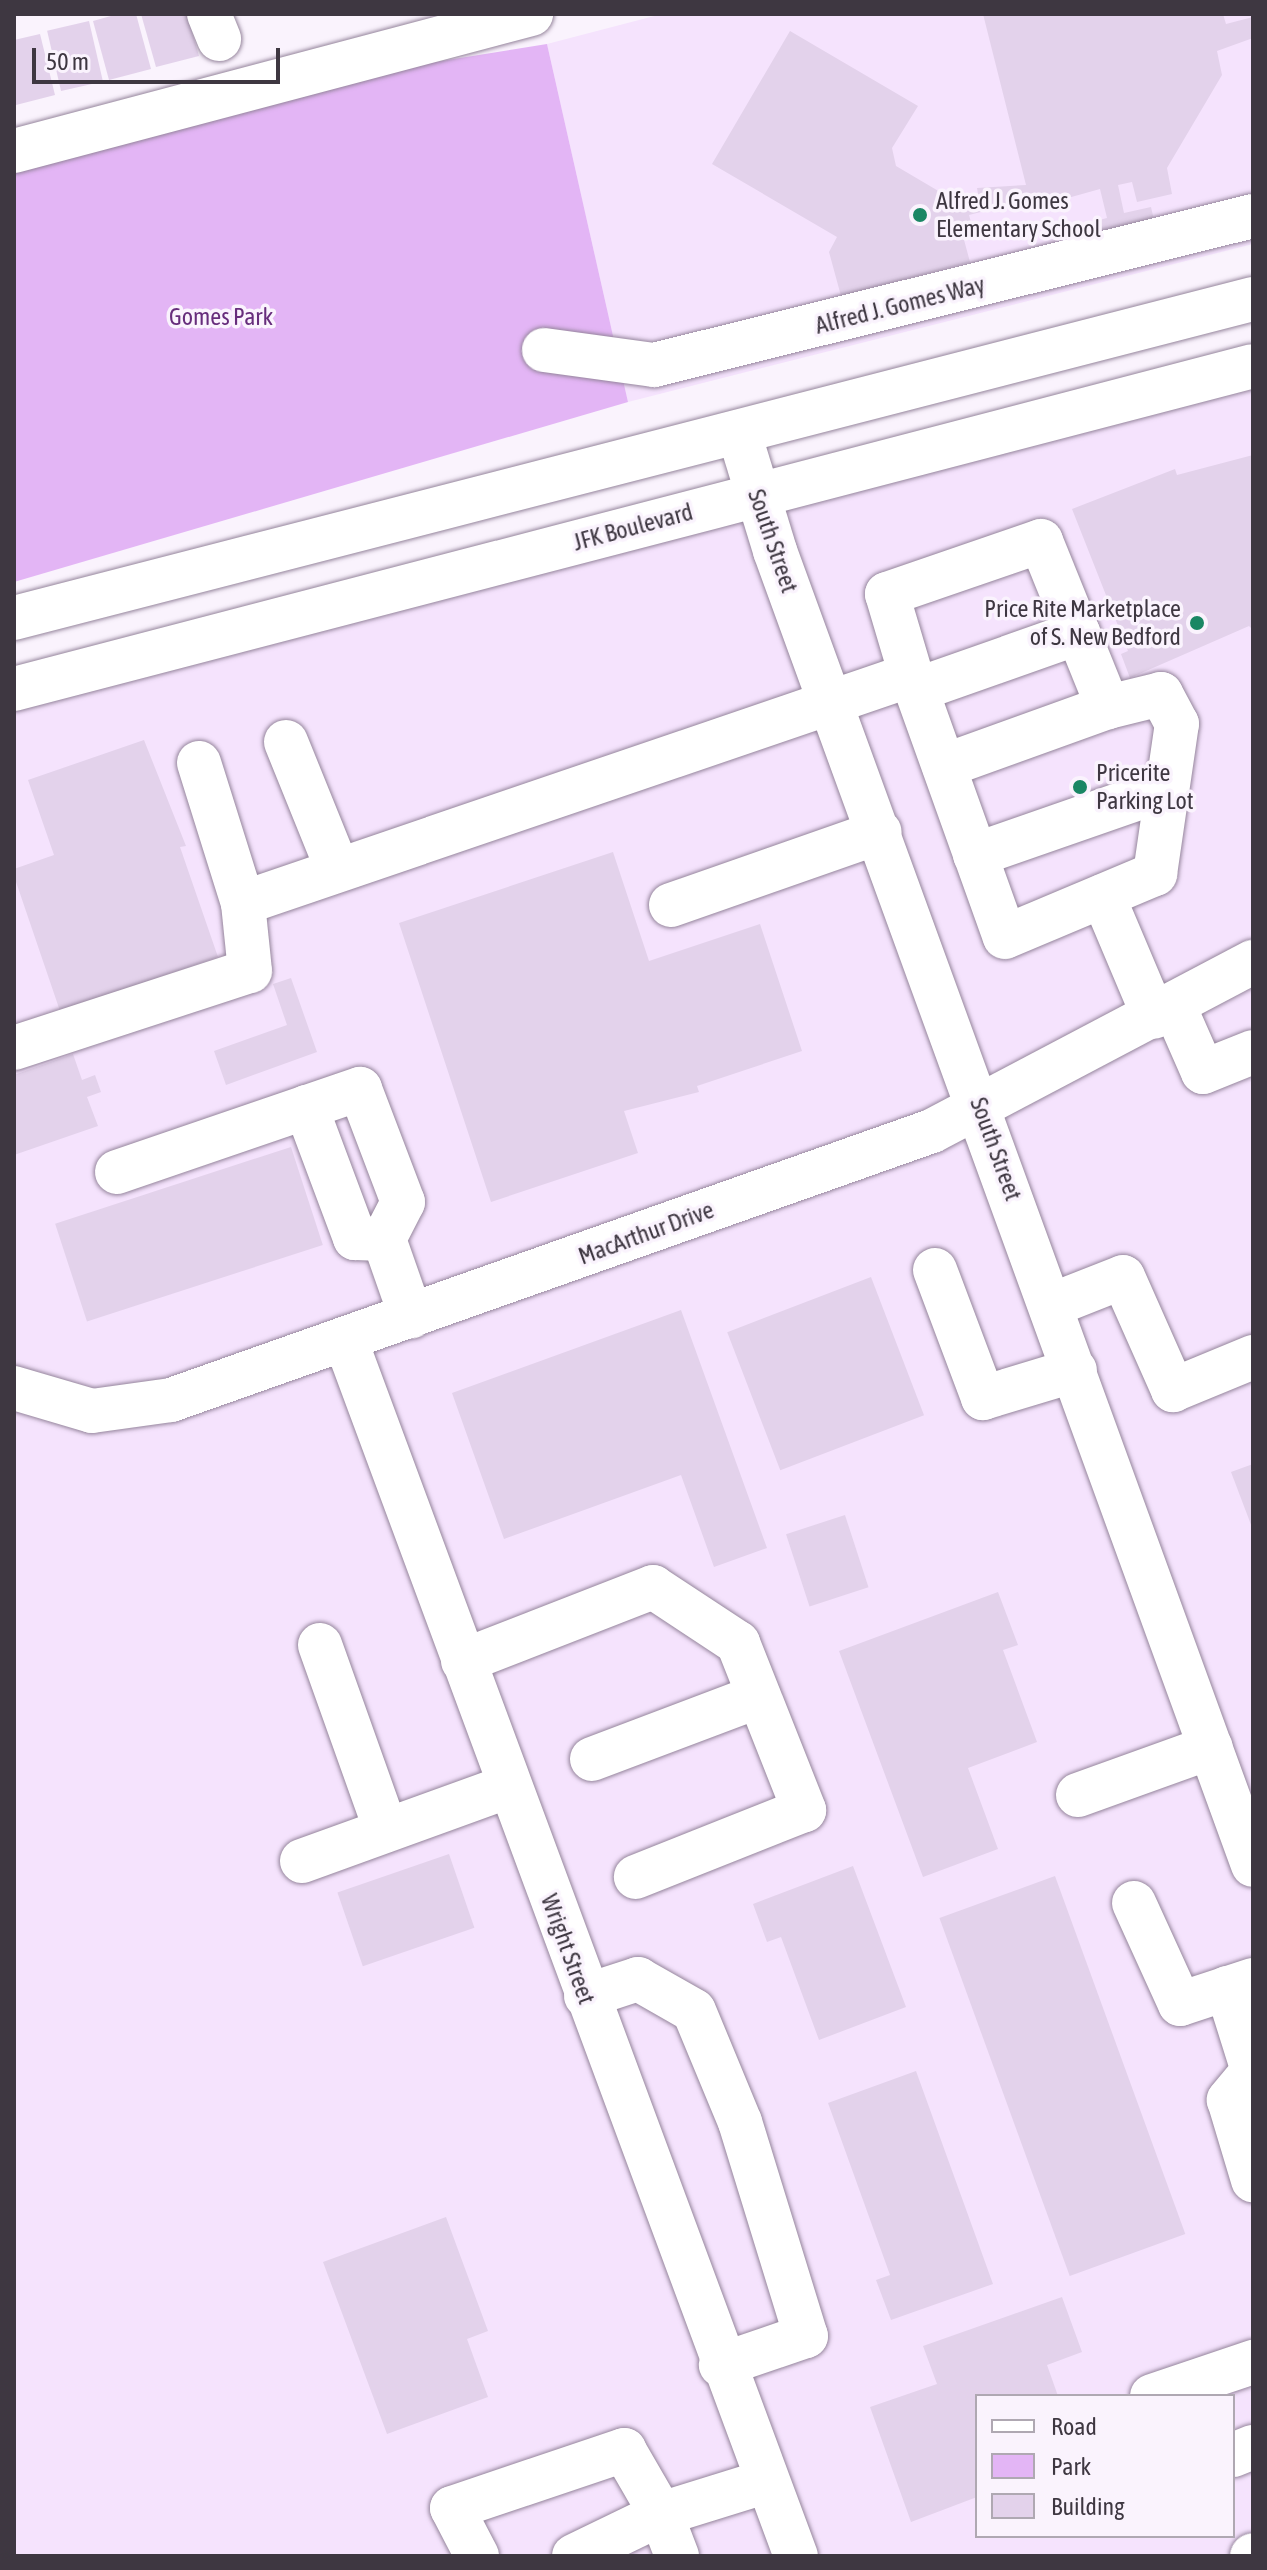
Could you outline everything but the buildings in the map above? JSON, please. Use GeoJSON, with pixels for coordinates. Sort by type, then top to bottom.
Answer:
{"type":"FeatureCollection","features":[{"type":"Feature","properties":{"kind":"street"},"geometry":{"type":"LineString","coordinates":[[14,151],[531,14]]}},
{"type":"Feature","properties":{"kind":"street","name":"Alfred J. Gomes Way"},"geometry":{"type":"LineString","coordinates":[[544,350],[654,365],[1253,216]]}},
{"type":"Feature","properties":{"kind":"street"},"geometry":{"type":"LineString","coordinates":[[14,618],[1253,299]]}},
{"type":"Feature","properties":{"kind":"street","name":"JFK Boulevard"},"geometry":{"type":"LineString","coordinates":[[14,689],[1253,366]]}},
{"type":"Feature","properties":{"kind":"street","name":"South Street"},"geometry":{"type":"LineString","coordinates":[[739,433],[757,495],[1253,1865]]}},
{"type":"Feature","properties":{"kind":"street"},"geometry":{"type":"LineString","coordinates":[[944,766],[1108,707],[1161,694],[1177,724],[1155,874],[1005,937],[913,682],[887,594],[1041,541],[1108,707]]}},
{"type":"Feature","properties":{"kind":"street"},"geometry":{"type":"LineString","coordinates":[[243,903],[337,868],[832,701],[913,682],[1078,633]]}},
{"type":"Feature","properties":{"kind":"street"},"geometry":{"type":"LineString","coordinates":[[286,742],[337,868]]}},
{"type":"Feature","properties":{"kind":"street"},"geometry":{"type":"LineString","coordinates":[[14,1048],[250,971],[243,903],[199,763]]}},
{"type":"Feature","properties":{"kind":"street"},"geometry":{"type":"LineString","coordinates":[[975,855],[1167,788]]}},
{"type":"Feature","properties":{"kind":"street"},"geometry":{"type":"LineString","coordinates":[[671,905],[880,832]]}},
{"type":"Feature","properties":{"kind":"street"},"geometry":{"type":"LineString","coordinates":[[1103,896],[1164,1012],[1203,1072],[1253,1052]]}},
{"type":"Feature","properties":{"kind":"street","name":"MacArthur Drive"},"geometry":{"type":"LineString","coordinates":[[14,1388],[65,1407],[117,1411],[171,1400],[981,1109],[1253,962]]}},
{"type":"Feature","properties":{"kind":"street"},"geometry":{"type":"LineString","coordinates":[[117,1172],[360,1089],[403,1202],[384,1239],[411,1316]]}},
{"type":"Feature","properties":{"kind":"street"},"geometry":{"type":"LineString","coordinates":[[306,1107],[355,1238],[384,1239]]}},
{"type":"Feature","properties":{"kind":"street"},"geometry":{"type":"LineString","coordinates":[[935,1270],[983,1398],[1075,1370]]}},
{"type":"Feature","properties":{"kind":"street"},"geometry":{"type":"LineString","coordinates":[[1052,1305],[1123,1277],[1173,1390],[1253,1357]]}},
{"type":"Feature","properties":{"kind":"street","name":"Wright Street"},"geometry":{"type":"LineString","coordinates":[[345,1339],[764,2482],[796,2556]]}},
{"type":"Feature","properties":{"kind":"street"},"geometry":{"type":"LineString","coordinates":[[463,1661],[653,1587],[738,1643],[804,1810],[636,1877]]}},
{"type":"Feature","properties":{"kind":"street"},"geometry":{"type":"LineString","coordinates":[[320,1645],[386,1830]]}},
{"type":"Feature","properties":{"kind":"street"},"geometry":{"type":"LineString","coordinates":[[592,1759],[759,1696]]}},
{"type":"Feature","properties":{"kind":"street"},"geometry":{"type":"LineString","coordinates":[[1078,1795],[1211,1747]]}},
{"type":"Feature","properties":{"kind":"street"},"geometry":{"type":"LineString","coordinates":[[302,1861],[509,1786]]}},
{"type":"Feature","properties":{"kind":"street"},"geometry":{"type":"LineString","coordinates":[[1134,1903],[1180,2004],[1240,1984],[1253,2071],[1229,2100],[1253,2180]]}},
{"type":"Feature","properties":{"kind":"street"},"geometry":{"type":"LineString","coordinates":[[586,1996],[638,1979],[694,2011],[740,2122],[806,2336],[721,2365]]}},
{"type":"Feature","properties":{"kind":"street"},"geometry":{"type":"LineString","coordinates":[[1158,2394],[1253,2362]]}},
{"type":"Feature","properties":{"kind":"street"},"geometry":{"type":"LineString","coordinates":[[477,2556],[452,2508],[624,2450],[661,2514],[677,2556]]}},
{"type":"Feature","properties":{"kind":"street"},"geometry":{"type":"LineString","coordinates":[[574,2556],[661,2514],[764,2482]]}},
{"type":"Feature","properties":{"kind":"shaded area","name":"Alfred J. Gomes Elementary School"},"geometry":{"type":"Polygon","coordinates":[[[662,14],[1253,14],[1253,244],[628,402],[547,44],[662,14]]]}},
{"type":"Feature","properties":{"kind":"shaded area"},"geometry":{"type":"Polygon","coordinates":[[[1253,366],[1253,2556],[14,2556],[14,689],[1253,366]]]}},
{"type":"Feature","properties":{"kind":"green space","name":"Gomes Park"},"geometry":{"type":"Polygon","coordinates":[[[547,44],[628,402],[14,582],[14,172],[360,74],[547,44]]]}},
{"type":"Feature","properties":{"kind":"place","name":"Alfred J. Gomes Elementary School"},"geometry":{"type":"Point","coordinates":[920,215]}},
{"type":"Feature","properties":{"kind":"place","name":"Price Rite Marketplace of S. New Bedford"},"geometry":{"type":"Point","coordinates":[1197,623]}},
{"type":"Feature","properties":{"kind":"place","name":"Pricerite Parking Lot"},"geometry":{"type":"Point","coordinates":[1080,787]}}]}
